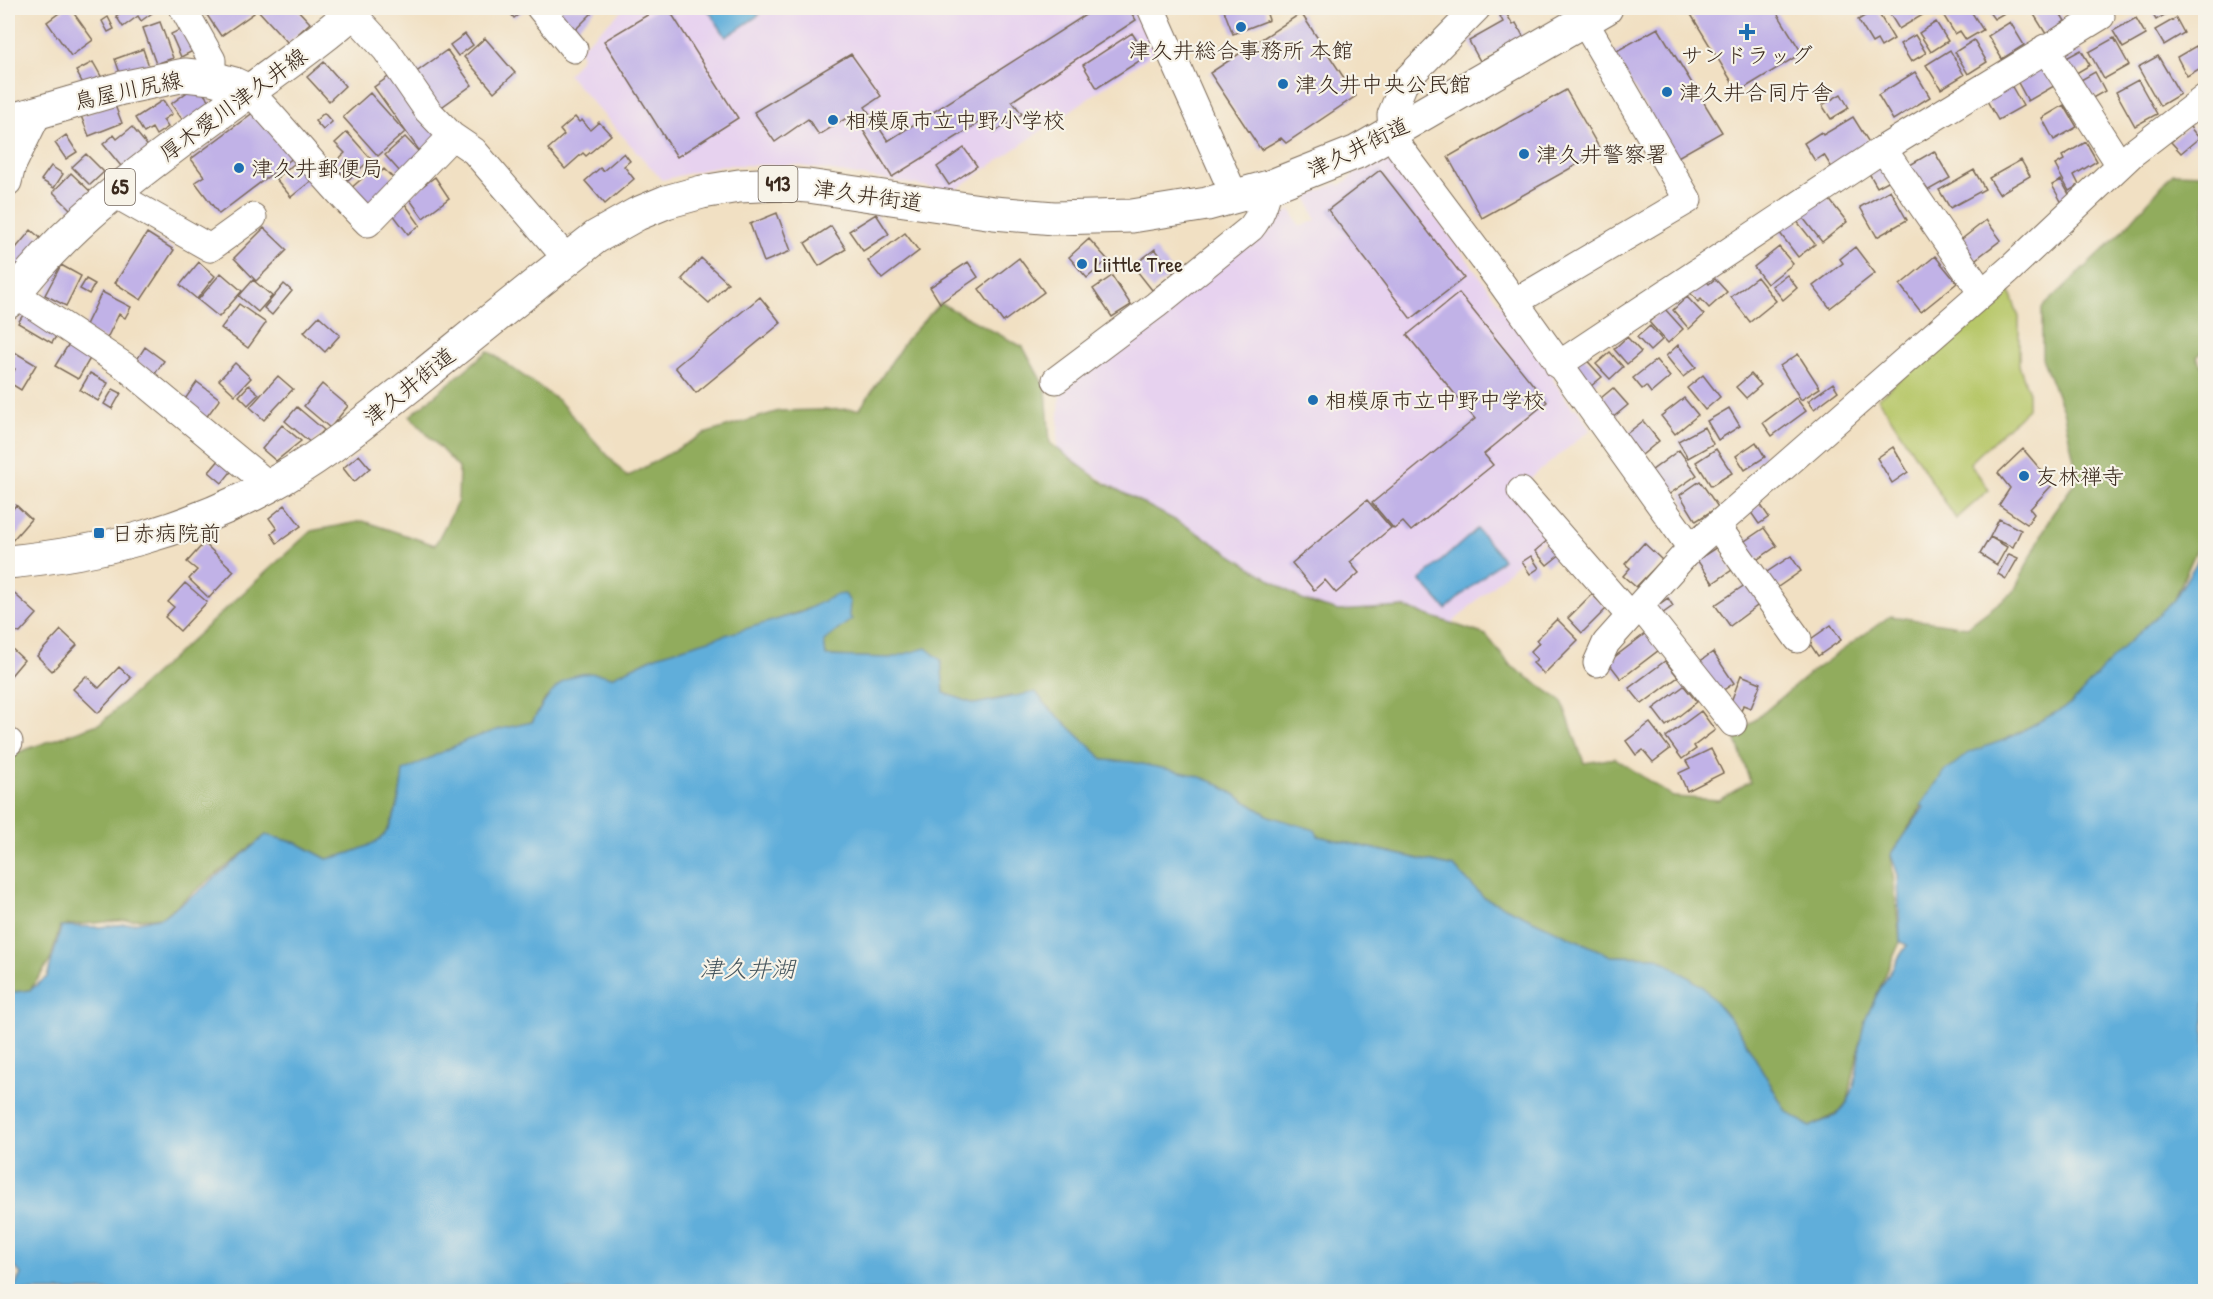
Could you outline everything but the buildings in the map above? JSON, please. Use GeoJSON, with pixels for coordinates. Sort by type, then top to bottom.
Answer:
{"type":"FeatureCollection","features":[{"type":"Feature","properties":{"kind":"main road","name":"厚木愛川津久井線"},"geometry":{"type":"LineString","coordinates":[[10,294],[62,239],[113,193],[316,43],[355,10]]}},
{"type":"Feature","properties":{"kind":"main road","name":"津久井街道"},"geometry":{"type":"LineString","coordinates":[[8,562],[62,556],[139,540],[221,510],[270,486],[341,440],[567,259],[613,227],[653,207],[702,192],[739,186],[781,184],[994,213],[1054,218],[1113,218],[1207,204],[1269,186],[1358,152],[1595,14]]}},
{"type":"Feature","properties":{"kind":"main road","name":"鳥屋川尻線"},"geometry":{"type":"LineString","coordinates":[[8,120],[122,88],[185,75],[212,78],[249,91]]}},
{"type":"Feature","properties":{"kind":"street"},"geometry":{"type":"LineString","coordinates":[[183,8],[212,60],[212,78]]}},
{"type":"Feature","properties":{"kind":"street"},"geometry":{"type":"LineString","coordinates":[[540,8],[574,49]]}},
{"type":"Feature","properties":{"kind":"street"},"geometry":{"type":"LineString","coordinates":[[1151,8],[1235,197]]}},
{"type":"Feature","properties":{"kind":"street"},"geometry":{"type":"LineString","coordinates":[[1477,8],[1408,77],[1391,115],[1392,133],[1400,148],[1515,302],[1691,548]]}},
{"type":"Feature","properties":{"kind":"street"},"geometry":{"type":"LineString","coordinates":[[355,10],[428,111],[452,136],[474,151],[567,259]]}},
{"type":"Feature","properties":{"kind":"street"},"geometry":{"type":"LineString","coordinates":[[1515,302],[1688,200],[1595,14]]}},
{"type":"Feature","properties":{"kind":"street"},"geometry":{"type":"LineString","coordinates":[[1558,364],[1883,149],[2045,48],[2101,16]]}},
{"type":"Feature","properties":{"kind":"street"},"geometry":{"type":"LineString","coordinates":[[2045,48],[2120,165]]}},
{"type":"Feature","properties":{"kind":"street"},"geometry":{"type":"LineString","coordinates":[[249,91],[288,131],[341,196],[368,223],[452,136]]}},
{"type":"Feature","properties":{"kind":"street"},"geometry":{"type":"LineString","coordinates":[[1597,663],[1606,643],[1691,548],[1982,293],[2120,165],[2205,97]]}},
{"type":"Feature","properties":{"kind":"street"},"geometry":{"type":"LineString","coordinates":[[8,182],[12,166],[39,111]]}},
{"type":"Feature","properties":{"kind":"street"},"geometry":{"type":"LineString","coordinates":[[1883,149],[1982,293]]}},
{"type":"Feature","properties":{"kind":"street"},"geometry":{"type":"LineString","coordinates":[[1056,380],[1156,305],[1251,228],[1259,218],[1265,204],[1269,186]]}},
{"type":"Feature","properties":{"kind":"street"},"geometry":{"type":"LineString","coordinates":[[113,193],[210,248],[253,217]]}},
{"type":"Feature","properties":{"kind":"street"},"geometry":{"type":"LineString","coordinates":[[10,294],[126,367],[270,486]]}},
{"type":"Feature","properties":{"kind":"street"},"geometry":{"type":"LineString","coordinates":[[1521,491],[1635,611],[1732,723]]}},
{"type":"Feature","properties":{"kind":"street"},"geometry":{"type":"LineString","coordinates":[[1717,526],[1798,639]]}},
{"type":"Feature","properties":{"kind":"shaded area","name":"相模原市立中野小学校"},"geometry":{"type":"Polygon","coordinates":[[[625,8],[1140,8],[1157,51],[954,191],[796,165],[722,165],[662,180],[568,75],[582,57],[580,48],[625,8]]]}},
{"type":"Feature","properties":{"kind":"shaded area","name":"相模原市立中野中学校"},"geometry":{"type":"Polygon","coordinates":[[[1392,158],[1554,377],[1553,380],[1573,409],[1577,408],[1590,430],[1515,491],[1549,534],[1440,634],[1316,626],[1287,597],[1057,451],[1060,392],[1245,245],[1250,248],[1272,229],[1271,221],[1291,210],[1300,227],[1316,220],[1307,197],[1338,183],[1340,186],[1355,174],[1392,158]]]}},
{"type":"Feature","properties":{"kind":"green space"},"geometry":{"type":"Polygon","coordinates":[[[2173,173],[2205,174],[2206,349],[2197,357],[2205,370],[2205,531],[2174,600],[2070,705],[1943,773],[1891,855],[1900,942],[1864,1023],[1848,1101],[1838,1113],[1810,1127],[1786,1111],[1737,1027],[1657,957],[1611,956],[1483,897],[1454,867],[1318,836],[1269,816],[1216,783],[1104,760],[1045,704],[1011,696],[975,704],[944,693],[941,660],[826,656],[824,641],[838,598],[712,643],[656,656],[612,677],[546,698],[532,722],[403,771],[400,795],[392,821],[380,839],[366,847],[327,859],[297,843],[266,835],[162,917],[60,926],[50,961],[30,990],[8,993],[8,762],[19,752],[101,723],[311,531],[363,521],[435,545],[458,501],[459,468],[410,416],[488,351],[559,401],[627,477],[704,434],[779,411],[860,409],[906,340],[940,303],[1023,347],[1046,389],[1050,443],[1099,480],[1188,527],[1302,600],[1338,611],[1403,607],[1486,635],[1510,665],[1562,701],[1584,763],[1615,758],[1673,797],[1719,800],[1750,782],[1735,737],[1809,674],[1890,616],[1967,627],[2014,591],[2051,516],[2078,478],[2063,410],[2042,358],[2042,308],[2120,234],[2173,173]]]}},
{"type":"Feature","properties":{"kind":"green space"},"geometry":{"type":"Polygon","coordinates":[[[2002,291],[2010,292],[2019,317],[2019,365],[2028,390],[2028,408],[1970,463],[1989,490],[1956,519],[1878,398],[2002,291]]]}},
{"type":"Feature","properties":{"kind":"water"},"geometry":{"type":"Polygon","coordinates":[[[707,8],[754,8],[759,15],[726,37],[707,8]]]}},
{"type":"Feature","properties":{"kind":"water"},"geometry":{"type":"Polygon","coordinates":[[[1477,529],[1503,559],[1446,609],[1420,580],[1477,529]]]}},
{"type":"Feature","properties":{"kind":"water","name":"津久井湖"},"geometry":{"type":"Polygon","coordinates":[[[2205,542],[2205,1291],[12,1291],[21,1274],[10,1262],[8,1246],[8,993],[30,990],[47,977],[60,926],[100,927],[162,917],[198,892],[266,835],[297,843],[327,859],[366,847],[384,835],[392,821],[400,795],[403,771],[467,740],[532,722],[555,689],[573,676],[584,673],[612,677],[656,656],[802,612],[835,595],[845,594],[850,602],[849,616],[852,619],[824,641],[826,656],[890,658],[926,648],[941,660],[944,693],[975,704],[1036,692],[1045,704],[1104,760],[1132,762],[1195,775],[1216,783],[1269,816],[1315,830],[1318,836],[1454,867],[1483,897],[1611,956],[1657,957],[1702,986],[1737,1027],[1786,1111],[1810,1127],[1829,1119],[1847,1103],[1855,1081],[1865,1021],[1884,981],[1907,945],[1900,942],[1898,875],[1891,855],[1924,807],[1921,805],[1943,773],[1970,752],[2007,739],[2070,705],[2120,650],[2174,600],[2195,565],[2205,542]]]}},
{"type":"Feature","properties":{"kind":"place","name":"津久井総合事務所 本館"},"geometry":{"type":"Point","coordinates":[1241,27]}},
{"type":"Feature","properties":{"kind":"place","name":"サンドラッグ"},"geometry":{"type":"Point","coordinates":[1747,32]}},
{"type":"Feature","properties":{"kind":"place","name":"津久井中央公民館"},"geometry":{"type":"Point","coordinates":[1283,84]}},
{"type":"Feature","properties":{"kind":"place","name":"津久井合同庁舎"},"geometry":{"type":"Point","coordinates":[1667,92]}},
{"type":"Feature","properties":{"kind":"place","name":"相模原市立中野小学校"},"geometry":{"type":"Point","coordinates":[833,120]}},
{"type":"Feature","properties":{"kind":"place","name":"津久井警察署"},"geometry":{"type":"Point","coordinates":[1524,154]}},
{"type":"Feature","properties":{"kind":"place","name":"津久井郵便局"},"geometry":{"type":"Point","coordinates":[239,168]}},
{"type":"Feature","properties":{"kind":"place","name":"Liittle Tree"},"geometry":{"type":"Point","coordinates":[1082,264]}},
{"type":"Feature","properties":{"kind":"place","name":"相模原市立中野中学校"},"geometry":{"type":"Point","coordinates":[1313,400]}},
{"type":"Feature","properties":{"kind":"place","name":"友林禅寺"},"geometry":{"type":"Point","coordinates":[2024,476]}},
{"type":"Feature","properties":{"kind":"place","name":"日赤病院前"},"geometry":{"type":"Point","coordinates":[99,533]}}]}
